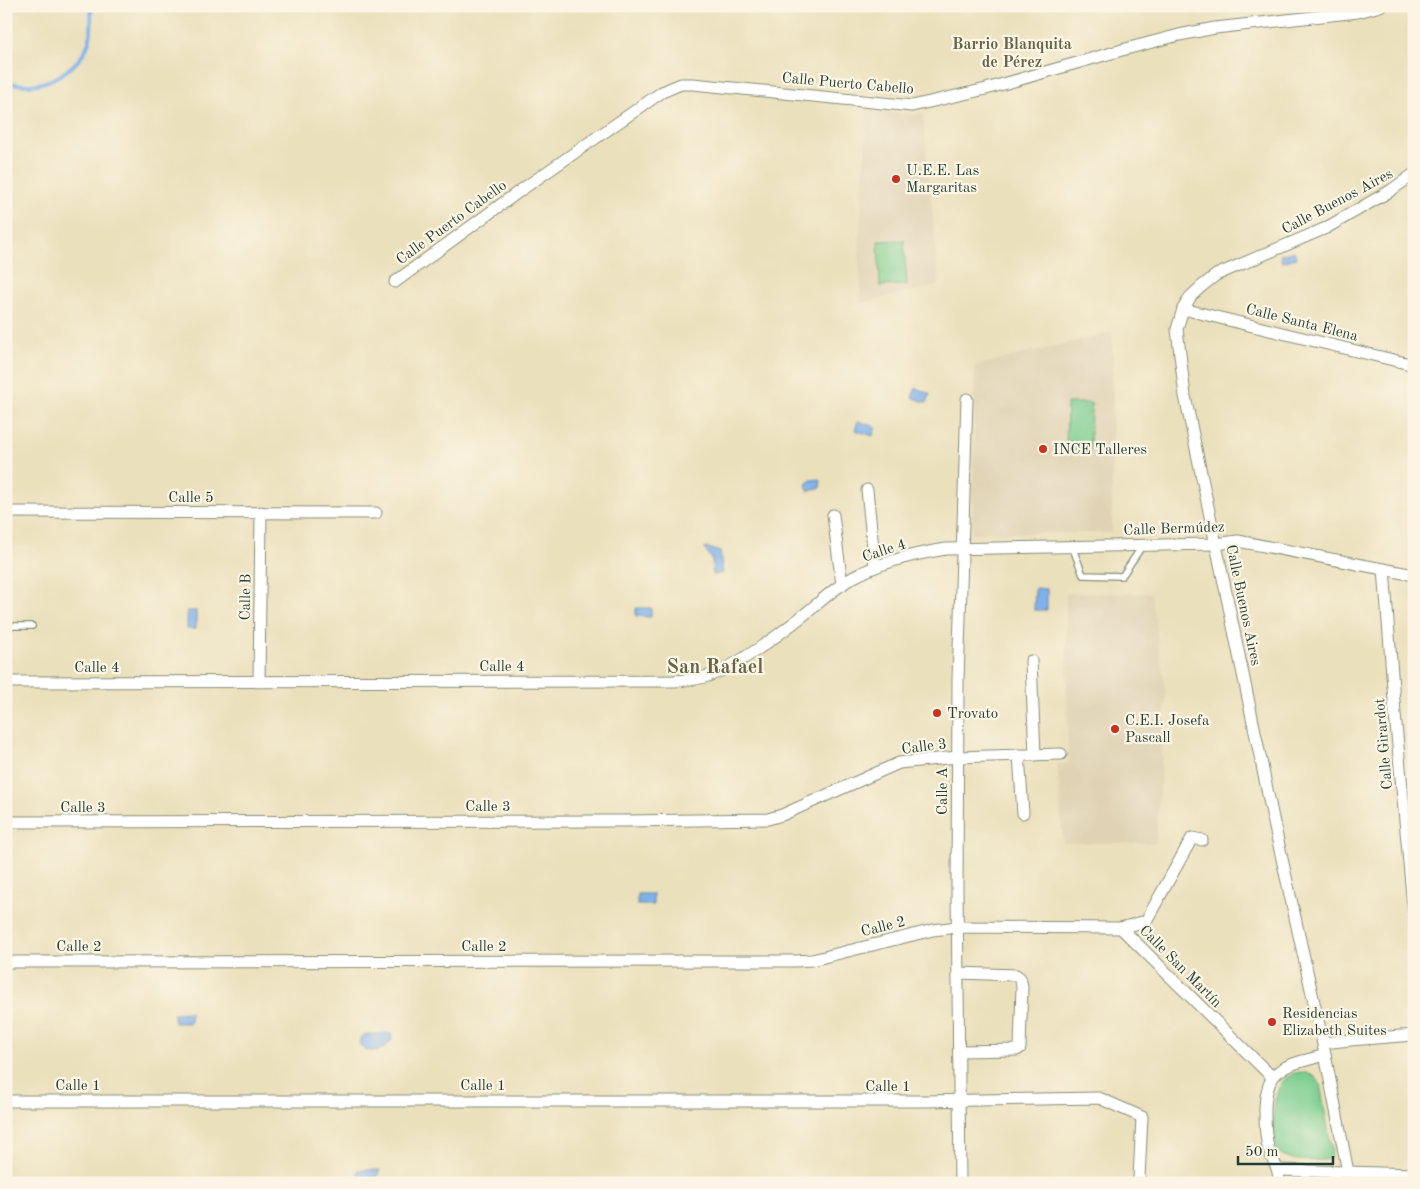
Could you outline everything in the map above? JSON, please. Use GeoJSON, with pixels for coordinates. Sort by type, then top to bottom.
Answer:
{"type":"FeatureCollection","features":[{"type":"Feature","properties":{"kind":"street","name":"Calle Puerto Cabello"},"geometry":{"type":"LineString","coordinates":[[395,282],[521,190],[669,88],[681,84],[912,106],[986,89],[1179,35],[1215,28],[1358,12],[1380,6]]}},
{"type":"Feature","properties":{"kind":"street","name":"Calle Buenos Aires"},"geometry":{"type":"LineString","coordinates":[[1348,1172],[1324,1049],[1272,814],[1185,396],[1177,329],[1183,310],[1191,296],[1216,275],[1326,228],[1390,191],[1414,174]]}},
{"type":"Feature","properties":{"kind":"street","name":"Calle Santa Elena"},"geometry":{"type":"LineString","coordinates":[[1183,310],[1414,365]]}},
{"type":"Feature","properties":{"kind":"street","name":"Calle A"},"geometry":{"type":"LineString","coordinates":[[960,1183],[958,680],[967,399]]}},
{"type":"Feature","properties":{"kind":"street"},"geometry":{"type":"LineString","coordinates":[[867,490],[875,567]]}},
{"type":"Feature","properties":{"kind":"street","name":"Calle 5"},"geometry":{"type":"LineString","coordinates":[[6,512],[376,513]]}},
{"type":"Feature","properties":{"kind":"street","name":"Calle B"},"geometry":{"type":"LineString","coordinates":[[259,681],[261,512]]}},
{"type":"Feature","properties":{"kind":"street"},"geometry":{"type":"LineString","coordinates":[[832,515],[842,584]]}},
{"type":"Feature","properties":{"kind":"street","name":"Calle Bermúdez"},"geometry":{"type":"LineString","coordinates":[[962,548],[1216,544],[1238,541],[1414,575]]}},
{"type":"Feature","properties":{"kind":"street","name":"Calle 4"},"geometry":{"type":"LineString","coordinates":[[6,682],[654,681],[699,678],[714,674],[744,658],[808,612],[842,584],[861,573],[902,558],[928,552],[962,548]]}},
{"type":"Feature","properties":{"kind":"street","name":"Calle Girardot"},"geometry":{"type":"LineString","coordinates":[[1384,569],[1395,714],[1414,916]]}},
{"type":"Feature","properties":{"kind":"street"},"geometry":{"type":"LineString","coordinates":[[1031,661],[1035,755]]}},
{"type":"Feature","properties":{"kind":"street","name":"Calle 3"},"geometry":{"type":"LineString","coordinates":[[6,822],[768,819],[782,815],[899,763],[958,757],[1061,754]]}},
{"type":"Feature","properties":{"kind":"street"},"geometry":{"type":"LineString","coordinates":[[1019,755],[1023,813]]}},
{"type":"Feature","properties":{"kind":"street"},"geometry":{"type":"LineString","coordinates":[[1121,928],[1146,921],[1192,838],[1202,840]]}},
{"type":"Feature","properties":{"kind":"street","name":"Calle San Martín"},"geometry":{"type":"LineString","coordinates":[[958,927],[1121,928],[1272,1077]]}},
{"type":"Feature","properties":{"kind":"street","name":"Calle 2"},"geometry":{"type":"LineString","coordinates":[[6,962],[795,961],[812,960],[933,930],[958,927]]}},
{"type":"Feature","properties":{"kind":"street"},"geometry":{"type":"LineString","coordinates":[[958,973],[1016,975],[1020,978],[1022,986],[1020,1048],[1016,1050],[959,1051]]}},
{"type":"Feature","properties":{"kind":"street"},"geometry":{"type":"LineString","coordinates":[[1279,1183],[1279,1170],[1273,1161],[1269,1149],[1266,1131],[1266,1092],[1272,1077],[1285,1068],[1324,1049],[1350,1040],[1414,1035]]}},
{"type":"Feature","properties":{"kind":"street","name":"Calle 1"},"geometry":{"type":"LineString","coordinates":[[6,1101],[959,1100],[1099,1098],[1142,1117],[1140,1178]]}},
{"type":"Feature","properties":{"kind":"street"},"geometry":{"type":"LineString","coordinates":[[1279,1170],[1414,1174]]}},
{"type":"Feature","properties":{"kind":"lane"},"geometry":{"type":"LineString","coordinates":[[1072,546],[1083,575],[1122,576],[1143,545]]}},
{"type":"Feature","properties":{"kind":"lane"},"geometry":{"type":"LineString","coordinates":[[6,626],[32,626]]}},
{"type":"Feature","properties":{"kind":"shaded area","name":"U.E.E. Las Margaritas"},"geometry":{"type":"Polygon","coordinates":[[[868,110],[911,115],[923,114],[939,285],[861,303],[859,243],[868,110]]]}},
{"type":"Feature","properties":{"kind":"shaded area","name":"INCE Talleres"},"geometry":{"type":"Polygon","coordinates":[[[1113,332],[1112,533],[972,533],[975,366],[1113,332]]]}},
{"type":"Feature","properties":{"kind":"shaded area","name":"C.E.I. Josefa Pascall"},"geometry":{"type":"Polygon","coordinates":[[[1066,593],[1151,593],[1166,694],[1156,843],[1063,843],[1057,764],[1068,763],[1066,593]]]}},
{"type":"Feature","properties":{"kind":"green space"},"geometry":{"type":"Polygon","coordinates":[[[904,240],[907,285],[880,286],[878,241],[904,240]]]}},
{"type":"Feature","properties":{"kind":"green space"},"geometry":{"type":"Polygon","coordinates":[[[1067,403],[1091,403],[1090,452],[1066,452],[1067,403]]]}},
{"type":"Feature","properties":{"kind":"green space"},"geometry":{"type":"Polygon","coordinates":[[[1303,1072],[1314,1076],[1320,1084],[1332,1152],[1330,1159],[1297,1160],[1280,1153],[1275,1144],[1275,1100],[1281,1084],[1294,1074],[1303,1072]]]}},
{"type":"Feature","properties":{"kind":"water"},"geometry":{"type":"Polygon","coordinates":[[[1294,251],[1296,258],[1282,262],[1280,255],[1294,251]]]}},
{"type":"Feature","properties":{"kind":"water"},"geometry":{"type":"Polygon","coordinates":[[[916,388],[930,394],[927,403],[912,397],[916,388]]]}},
{"type":"Feature","properties":{"kind":"water"},"geometry":{"type":"Polygon","coordinates":[[[858,421],[876,427],[873,436],[855,430],[858,421]]]}},
{"type":"Feature","properties":{"kind":"water"},"geometry":{"type":"Polygon","coordinates":[[[819,479],[821,481],[820,488],[808,491],[806,484],[811,480],[819,479]]]}},
{"type":"Feature","properties":{"kind":"water"},"geometry":{"type":"Polygon","coordinates":[[[706,547],[720,552],[723,573],[713,575],[712,559],[704,549],[706,547]]]}},
{"type":"Feature","properties":{"kind":"water"},"geometry":{"type":"Polygon","coordinates":[[[1035,588],[1047,589],[1047,610],[1034,610],[1035,588]]]}},
{"type":"Feature","properties":{"kind":"water"},"geometry":{"type":"Polygon","coordinates":[[[636,608],[651,608],[651,617],[636,616],[636,608]]]}},
{"type":"Feature","properties":{"kind":"water"},"geometry":{"type":"Polygon","coordinates":[[[187,611],[196,611],[196,629],[187,629],[187,611]]]}},
{"type":"Feature","properties":{"kind":"water"},"geometry":{"type":"Polygon","coordinates":[[[637,894],[653,894],[653,905],[637,905],[637,894]]]}},
{"type":"Feature","properties":{"kind":"water"},"geometry":{"type":"Polygon","coordinates":[[[190,1012],[190,1023],[174,1023],[174,1013],[190,1012]]]}},
{"type":"Feature","properties":{"kind":"water"},"geometry":{"type":"Polygon","coordinates":[[[391,1034],[392,1039],[387,1046],[373,1051],[365,1050],[360,1045],[360,1038],[364,1035],[391,1034]]]}},
{"type":"Feature","properties":{"kind":"water"},"geometry":{"type":"Polygon","coordinates":[[[358,1170],[380,1170],[376,1179],[368,1183],[359,1180],[361,1178],[358,1175],[358,1170]]]}},
{"type":"Feature","properties":{"kind":"waterway"},"geometry":{"type":"LineString","coordinates":[[6,83],[39,84],[57,77],[74,65],[86,49],[90,37],[91,6]]}},
{"type":"Feature","properties":{"kind":"place","name":"U.E.E. Las Margaritas"},"geometry":{"type":"Point","coordinates":[896,179]}},
{"type":"Feature","properties":{"kind":"place","name":"INCE Talleres"},"geometry":{"type":"Point","coordinates":[1043,449]}},
{"type":"Feature","properties":{"kind":"place","name":"Trovato"},"geometry":{"type":"Point","coordinates":[937,713]}},
{"type":"Feature","properties":{"kind":"place","name":"C.E.I. Josefa Pascall"},"geometry":{"type":"Point","coordinates":[1115,729]}},
{"type":"Feature","properties":{"kind":"place","name":"Residencias Elizabeth Suites"},"geometry":{"type":"Point","coordinates":[1272,1022]}},
{"type":"Feature","properties":{"kind":"district","name":"Barrio Blanquita de Pérez"},"geometry":{"type":"Point","coordinates":[1012,52]}},
{"type":"Feature","properties":{"kind":"district","name":"San Rafael"},"geometry":{"type":"Point","coordinates":[715,666]}}]}
